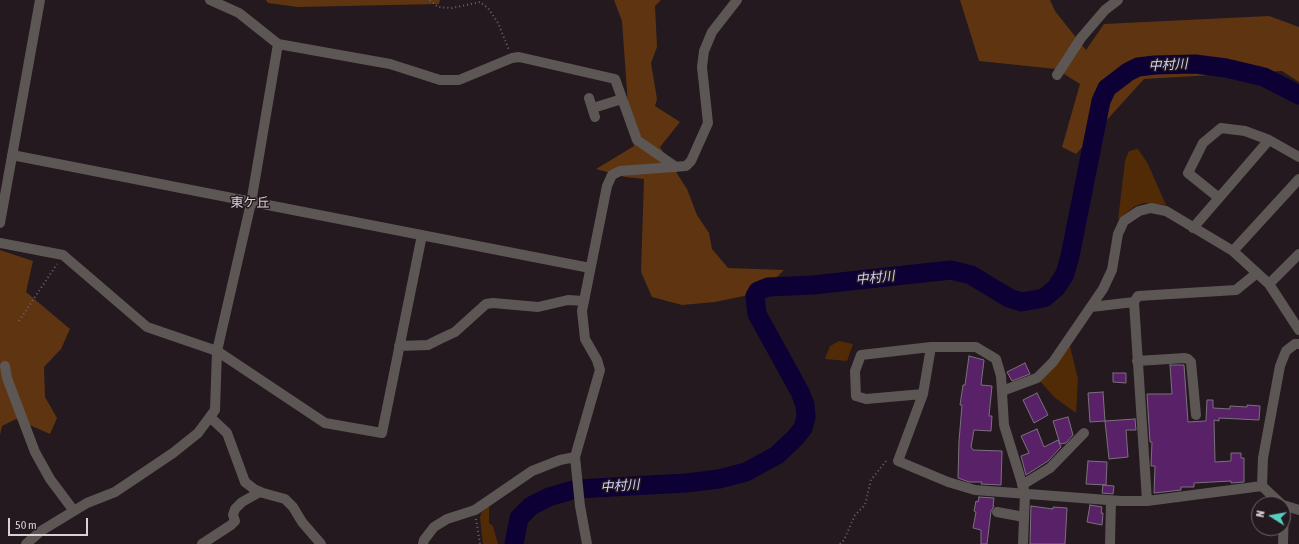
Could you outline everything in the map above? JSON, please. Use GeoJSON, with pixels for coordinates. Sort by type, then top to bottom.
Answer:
{"type":"FeatureCollection","features":[{"type":"Feature","properties":{"kind":"street"},"geometry":{"type":"LineString","coordinates":[[0,223],[40,0]]}},
{"type":"Feature","properties":{"kind":"street"},"geometry":{"type":"LineString","coordinates":[[210,0],[239,13],[278,44],[390,64],[440,80],[459,80],[512,58],[522,57],[615,79],[637,140],[676,167]]}},
{"type":"Feature","properties":{"kind":"street"},"geometry":{"type":"LineString","coordinates":[[587,544],[580,506],[575,461],[600,370],[597,360],[585,339],[582,311],[607,186],[612,176],[620,171],[686,166],[690,161],[704,132],[708,114],[702,67],[704,51],[712,32],[737,0]]}},
{"type":"Feature","properties":{"kind":"street"},"geometry":{"type":"LineString","coordinates":[[1057,74],[1081,38],[1105,10],[1118,0]]}},
{"type":"Feature","properties":{"kind":"street"},"geometry":{"type":"LineString","coordinates":[[26,544],[41,531],[87,503],[115,492],[173,453],[198,433],[215,410],[217,351],[251,203],[278,44]]}},
{"type":"Feature","properties":{"kind":"street"},"geometry":{"type":"LineString","coordinates":[[589,98],[594,113],[622,99]]}},
{"type":"Feature","properties":{"kind":"street"},"geometry":{"type":"LineString","coordinates":[[1219,198],[1188,173],[1203,143],[1221,128],[1245,131],[1269,140],[1299,157]]}},
{"type":"Feature","properties":{"kind":"street"},"geometry":{"type":"LineString","coordinates":[[1193,228],[1269,140]]}},
{"type":"Feature","properties":{"kind":"street"},"geometry":{"type":"LineString","coordinates":[[12,155],[251,203],[590,268]]}},
{"type":"Feature","properties":{"kind":"street"},"geometry":{"type":"LineString","coordinates":[[1233,251],[1299,179]]}},
{"type":"Feature","properties":{"kind":"street"},"geometry":{"type":"LineString","coordinates":[[1002,392],[1037,378],[1053,362],[1091,307],[1112,270],[1118,234],[1124,221],[1138,211],[1151,208],[1166,210],[1193,228],[1233,251],[1269,284],[1299,330]]}},
{"type":"Feature","properties":{"kind":"street"},"geometry":{"type":"LineString","coordinates":[[0,243],[63,254],[147,328],[217,351],[325,423],[382,433],[422,235]]}},
{"type":"Feature","properties":{"kind":"street"},"geometry":{"type":"LineString","coordinates":[[1269,284],[1299,254]]}},
{"type":"Feature","properties":{"kind":"street"},"geometry":{"type":"LineString","coordinates":[[1147,501],[1134,302],[1138,296],[1236,290],[1257,273]]}},
{"type":"Feature","properties":{"kind":"street"},"geometry":{"type":"LineString","coordinates":[[399,346],[428,345],[455,332],[486,304],[493,303],[538,307],[568,300],[584,301]]}},
{"type":"Feature","properties":{"kind":"street"},"geometry":{"type":"LineString","coordinates":[[1091,307],[1134,302]]}},
{"type":"Feature","properties":{"kind":"street"},"geometry":{"type":"LineString","coordinates":[[1262,486],[1263,458],[1280,366],[1286,351],[1295,344],[1299,344]]}},
{"type":"Feature","properties":{"kind":"street"},"geometry":{"type":"LineString","coordinates":[[924,394],[866,399],[856,396],[855,371],[861,355],[931,347],[976,346],[996,359],[1001,376],[1004,425],[1024,489],[1022,544]]}},
{"type":"Feature","properties":{"kind":"street"},"geometry":{"type":"LineString","coordinates":[[931,347],[924,394],[898,461],[948,482],[974,490],[1024,489],[1111,501],[1147,501],[1262,486],[1273,496]]}},
{"type":"Feature","properties":{"kind":"street"},"geometry":{"type":"LineString","coordinates":[[1137,361],[1188,359],[1191,362],[1196,415]]}},
{"type":"Feature","properties":{"kind":"street"},"geometry":{"type":"LineString","coordinates":[[5,366],[7,378],[35,452],[50,479],[74,511]]}},
{"type":"Feature","properties":{"kind":"street"},"geometry":{"type":"LineString","coordinates":[[210,417],[226,433],[245,482],[260,492],[285,499],[293,506],[302,522],[321,544]]}},
{"type":"Feature","properties":{"kind":"street"},"geometry":{"type":"LineString","coordinates":[[1024,489],[1050,468],[1084,433]]}},
{"type":"Feature","properties":{"kind":"street"},"geometry":{"type":"LineString","coordinates":[[423,544],[424,540],[434,527],[447,519],[475,510],[532,471],[560,460],[575,461]]}},
{"type":"Feature","properties":{"kind":"street"},"geometry":{"type":"LineString","coordinates":[[202,544],[231,525],[235,521],[233,515],[235,509],[242,502],[260,492]]}},
{"type":"Feature","properties":{"kind":"street"},"geometry":{"type":"LineString","coordinates":[[1110,544],[1111,501]]}},
{"type":"Feature","properties":{"kind":"street"},"geometry":{"type":"LineString","coordinates":[[997,512],[1024,517]]}},
{"type":"Feature","properties":{"kind":"path"},"geometry":{"type":"LineString","coordinates":[[430,0],[438,7],[452,8],[480,2],[488,8],[498,23],[512,58]]}},
{"type":"Feature","properties":{"kind":"path"},"geometry":{"type":"LineString","coordinates":[[19,321],[63,254]]}},
{"type":"Feature","properties":{"kind":"path"},"geometry":{"type":"LineString","coordinates":[[840,544],[844,540],[855,515],[865,505],[871,480],[886,461],[898,461]]}},
{"type":"Feature","properties":{"kind":"path"},"geometry":{"type":"LineString","coordinates":[[475,510],[480,544]]}},
{"type":"Feature","properties":{"kind":"shaded area"},"geometry":{"type":"Polygon","coordinates":[[[266,0],[440,0],[439,4],[298,7],[268,3],[266,0]]]}},
{"type":"Feature","properties":{"kind":"shaded area"},"geometry":{"type":"Polygon","coordinates":[[[614,0],[661,0],[655,6],[657,47],[651,63],[657,99],[655,106],[680,122],[660,147],[687,189],[697,215],[709,233],[712,249],[728,268],[784,270],[771,283],[744,296],[715,302],[682,305],[652,297],[641,272],[644,179],[625,177],[596,169],[634,146],[628,105],[622,21],[614,0]]]}},
{"type":"Feature","properties":{"kind":"shaded area"},"geometry":{"type":"Polygon","coordinates":[[[960,0],[1050,0],[1055,11],[1086,50],[1104,24],[1269,16],[1299,27],[1299,82],[1282,71],[1144,79],[1076,154],[1062,147],[1080,84],[1056,69],[979,61],[960,0]]]}},
{"type":"Feature","properties":{"kind":"shaded area"},"geometry":{"type":"Polygon","coordinates":[[[1138,149],[1148,164],[1166,205],[1144,203],[1135,206],[1118,220],[1125,161],[1129,151],[1138,149]]]}},
{"type":"Feature","properties":{"kind":"shaded area"},"geometry":{"type":"Polygon","coordinates":[[[0,250],[33,261],[26,292],[70,329],[61,349],[44,367],[45,397],[57,418],[50,434],[16,419],[2,426],[0,435],[0,250]]]}},
{"type":"Feature","properties":{"kind":"shaded area"},"geometry":{"type":"Polygon","coordinates":[[[839,341],[853,344],[847,361],[825,359],[830,346],[839,341]]]}},
{"type":"Feature","properties":{"kind":"shaded area"},"geometry":{"type":"Polygon","coordinates":[[[1070,346],[1078,379],[1076,413],[1054,397],[1039,380],[1070,346]]]}},
{"type":"Feature","properties":{"kind":"shaded area"},"geometry":{"type":"Polygon","coordinates":[[[489,506],[489,523],[493,526],[498,544],[483,544],[480,517],[483,508],[489,506]]]}},
{"type":"Feature","properties":{"kind":"building"},"geometry":{"type":"Polygon","coordinates":[[[969,356],[984,360],[981,385],[992,386],[989,416],[992,416],[991,431],[974,430],[971,447],[973,450],[1002,451],[1001,485],[981,484],[982,482],[969,482],[958,478],[962,405],[960,405],[963,385],[965,385],[969,356]]]}},
{"type":"Feature","properties":{"kind":"building"},"geometry":{"type":"Polygon","coordinates":[[[1025,363],[1030,374],[1012,381],[1007,372],[1025,363]]]}},
{"type":"Feature","properties":{"kind":"building"},"geometry":{"type":"Polygon","coordinates":[[[1170,365],[1184,365],[1188,422],[1206,421],[1207,400],[1213,400],[1213,408],[1230,409],[1230,406],[1260,406],[1259,420],[1219,418],[1219,421],[1214,420],[1215,462],[1231,461],[1231,453],[1241,453],[1241,458],[1244,458],[1244,482],[1231,483],[1231,481],[1194,483],[1194,487],[1181,487],[1181,490],[1154,493],[1155,466],[1151,466],[1152,442],[1150,442],[1147,394],[1172,394],[1170,365]]]}},
{"type":"Feature","properties":{"kind":"building"},"geometry":{"type":"Polygon","coordinates":[[[1113,373],[1126,373],[1126,383],[1113,382],[1113,373]]]}},
{"type":"Feature","properties":{"kind":"building"},"geometry":{"type":"Polygon","coordinates":[[[1103,392],[1105,421],[1090,422],[1088,393],[1103,392]]]}},
{"type":"Feature","properties":{"kind":"building"},"geometry":{"type":"Polygon","coordinates":[[[1037,393],[1048,415],[1034,423],[1023,400],[1037,393]]]}},
{"type":"Feature","properties":{"kind":"building"},"geometry":{"type":"Polygon","coordinates":[[[1068,417],[1073,435],[1066,443],[1060,444],[1053,421],[1068,417]]]}},
{"type":"Feature","properties":{"kind":"building"},"geometry":{"type":"Polygon","coordinates":[[[1135,419],[1136,430],[1126,430],[1128,457],[1109,459],[1105,421],[1135,419]]]}},
{"type":"Feature","properties":{"kind":"building"},"geometry":{"type":"Polygon","coordinates":[[[1037,429],[1044,447],[1058,440],[1061,447],[1048,461],[1026,475],[1021,456],[1029,453],[1021,436],[1037,429]]]}},
{"type":"Feature","properties":{"kind":"building"},"geometry":{"type":"Polygon","coordinates":[[[1088,461],[1107,462],[1106,485],[1086,484],[1088,461]]]}},
{"type":"Feature","properties":{"kind":"building"},"geometry":{"type":"Polygon","coordinates":[[[1103,485],[1114,486],[1113,494],[1102,493],[1103,485]]]}},
{"type":"Feature","properties":{"kind":"building"},"geometry":{"type":"Polygon","coordinates":[[[979,497],[994,498],[994,506],[991,511],[987,544],[981,544],[981,530],[973,528],[976,512],[974,511],[976,501],[978,502],[979,497]]]}},
{"type":"Feature","properties":{"kind":"building"},"geometry":{"type":"Polygon","coordinates":[[[1090,505],[1102,507],[1102,525],[1087,522],[1090,505]]]}},
{"type":"Feature","properties":{"kind":"building"},"geometry":{"type":"Polygon","coordinates":[[[1031,506],[1053,509],[1053,507],[1067,508],[1065,544],[1030,544],[1031,506]]]}},
{"type":"Feature","properties":{"kind":"waterway","name":"中村川"},"geometry":{"type":"LineString","coordinates":[[514,544],[519,518],[531,506],[549,497],[576,489],[686,483],[719,479],[746,472],[777,455],[795,438],[803,428],[806,417],[805,405],[800,392],[757,314],[755,296],[758,291],[768,287],[813,285],[951,270],[971,275],[1009,298],[1021,302],[1044,298],[1056,288],[1065,274],[1070,256],[1101,101],[1107,88],[1128,72],[1138,67],[1155,65],[1195,64],[1226,68],[1264,77],[1299,95]]}},
{"type":"Feature","properties":{"kind":"district","name":"東ケ丘"},"geometry":{"type":"Point","coordinates":[250,203]}}]}
